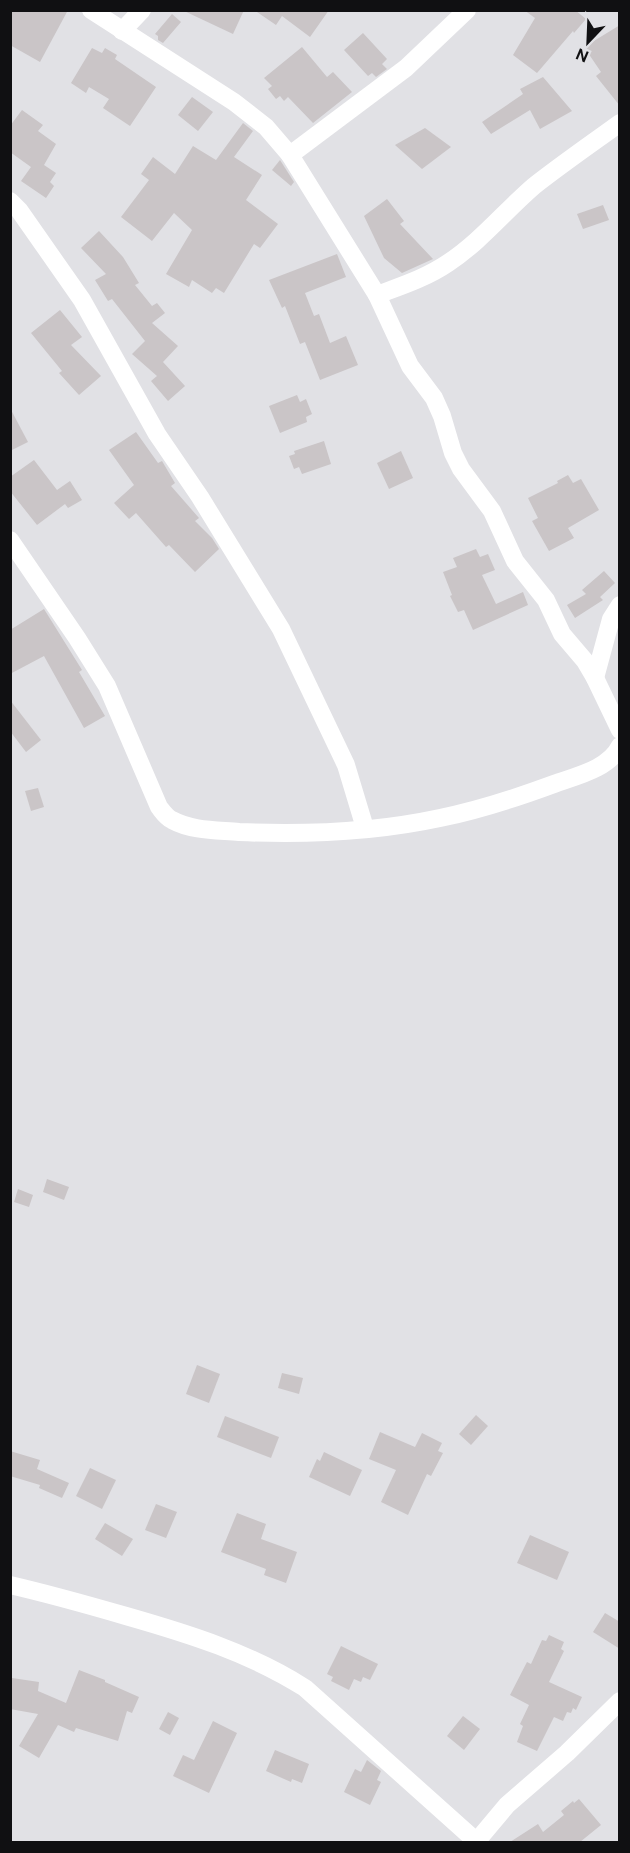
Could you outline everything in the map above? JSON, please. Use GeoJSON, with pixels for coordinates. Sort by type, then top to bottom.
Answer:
{"type":"FeatureCollection","features":[{"type":"Feature","properties":{"kind":"street"},"geometry":{"type":"LineString","coordinates":[[91,10],[234,102],[266,128],[290,155],[377,295],[410,366],[434,398],[461,469],[492,511],[515,561],[546,600],[562,634],[585,661],[620,730]]}},
{"type":"Feature","properties":{"kind":"street"},"geometry":{"type":"LineString","coordinates":[[122,31],[142,10]]}},
{"type":"Feature","properties":{"kind":"street"},"geometry":{"type":"LineString","coordinates":[[290,155],[406,69],[466,10]]}},
{"type":"Feature","properties":{"kind":"street"},"geometry":{"type":"LineString","coordinates":[[377,295],[429,275],[449,263],[471,246],[537,184],[620,123]]}},
{"type":"Feature","properties":{"kind":"street"},"geometry":{"type":"LineString","coordinates":[[10,201],[19,210],[82,300],[157,434],[200,497],[281,629],[346,765],[365,828]]}},
{"type":"Feature","properties":{"kind":"street"},"geometry":{"type":"LineString","coordinates":[[13,548],[77,638],[107,686],[159,807],[165,815],[181,824],[205,830],[313,832],[418,822],[496,806],[590,771],[611,758],[620,746]]}},
{"type":"Feature","properties":{"kind":"street"},"geometry":{"type":"LineString","coordinates":[[595,678],[611,619],[620,604]]}},
{"type":"Feature","properties":{"kind":"street"},"geometry":{"type":"LineString","coordinates":[[10,1585],[201,1638],[282,1673],[305,1688],[476,1842],[507,1805],[567,1753],[620,1701]]}},
{"type":"Feature","properties":{"kind":"building"},"geometry":{"type":"Polygon","coordinates":[[[10,10],[68,10],[40,62],[10,45],[10,10]]]}},
{"type":"Feature","properties":{"kind":"building"},"geometry":{"type":"Polygon","coordinates":[[[182,10],[244,10],[233,34],[182,10]]]}},
{"type":"Feature","properties":{"kind":"building"},"geometry":{"type":"Polygon","coordinates":[[[254,10],[329,10],[310,37],[282,16],[276,25],[254,10]]]}},
{"type":"Feature","properties":{"kind":"building"},"geometry":{"type":"Polygon","coordinates":[[[524,10],[575,10],[586,19],[537,73],[513,55],[535,18],[524,10]]]}},
{"type":"Feature","properties":{"kind":"building"},"geometry":{"type":"Polygon","coordinates":[[[172,14],[181,22],[163,43],[155,34],[172,14]]]}},
{"type":"Feature","properties":{"kind":"building"},"geometry":{"type":"Polygon","coordinates":[[[620,25],[620,106],[596,76],[601,72],[584,47],[620,25]]]}},
{"type":"Feature","properties":{"kind":"building"},"geometry":{"type":"Polygon","coordinates":[[[363,33],[387,59],[382,64],[387,69],[376,77],[372,73],[368,76],[344,50],[363,33]]]}},
{"type":"Feature","properties":{"kind":"building"},"geometry":{"type":"Polygon","coordinates":[[[302,47],[327,77],[333,72],[352,92],[313,123],[288,97],[284,101],[280,96],[276,99],[268,89],[272,86],[264,78],[302,47]]]}},
{"type":"Feature","properties":{"kind":"building"},"geometry":{"type":"Polygon","coordinates":[[[92,48],[102,53],[105,48],[117,55],[115,59],[156,87],[130,126],[103,108],[109,99],[89,87],[86,93],[71,83],[92,48]]]}},
{"type":"Feature","properties":{"kind":"building"},"geometry":{"type":"Polygon","coordinates":[[[543,77],[572,111],[540,129],[530,110],[491,134],[482,122],[523,94],[520,89],[543,77]]]}},
{"type":"Feature","properties":{"kind":"building"},"geometry":{"type":"Polygon","coordinates":[[[192,97],[213,112],[198,131],[178,115],[192,97]]]}},
{"type":"Feature","properties":{"kind":"building"},"geometry":{"type":"Polygon","coordinates":[[[22,110],[43,125],[38,131],[56,144],[44,165],[56,173],[50,182],[54,186],[46,198],[21,181],[31,167],[10,152],[10,126],[22,110]]]}},
{"type":"Feature","properties":{"kind":"building"},"geometry":{"type":"Polygon","coordinates":[[[243,123],[253,131],[234,157],[262,175],[246,200],[278,224],[260,248],[254,244],[224,293],[216,288],[212,293],[192,280],[189,287],[166,274],[192,230],[174,213],[152,241],[121,217],[149,180],[141,174],[153,157],[175,174],[193,146],[216,160],[243,123]]]}},
{"type":"Feature","properties":{"kind":"building"},"geometry":{"type":"Polygon","coordinates":[[[425,128],[451,147],[422,169],[395,145],[425,128]]]}},
{"type":"Feature","properties":{"kind":"building"},"geometry":{"type":"Polygon","coordinates":[[[280,160],[294,182],[291,186],[272,170],[280,160]]]}},
{"type":"Feature","properties":{"kind":"building"},"geometry":{"type":"Polygon","coordinates":[[[387,199],[404,221],[400,224],[433,259],[402,273],[384,258],[364,216],[387,199]]]}},
{"type":"Feature","properties":{"kind":"building"},"geometry":{"type":"Polygon","coordinates":[[[603,205],[609,220],[583,229],[577,214],[603,205]]]}},
{"type":"Feature","properties":{"kind":"building"},"geometry":{"type":"Polygon","coordinates":[[[99,231],[123,257],[139,283],[135,285],[152,306],[157,303],[165,313],[152,323],[178,346],[163,362],[185,386],[168,401],[151,381],[157,376],[132,354],[145,341],[112,299],[108,301],[95,280],[106,274],[81,248],[99,231]]]}},
{"type":"Feature","properties":{"kind":"building"},"geometry":{"type":"Polygon","coordinates":[[[337,254],[346,277],[305,293],[314,316],[319,314],[330,343],[346,336],[358,365],[320,380],[305,342],[300,344],[285,306],[282,308],[269,280],[337,254]]]}},
{"type":"Feature","properties":{"kind":"building"},"geometry":{"type":"Polygon","coordinates":[[[60,310],[82,337],[71,345],[101,376],[79,395],[59,373],[62,371],[31,333],[60,310]]]}},
{"type":"Feature","properties":{"kind":"building"},"geometry":{"type":"Polygon","coordinates":[[[297,395],[300,402],[306,399],[312,414],[306,417],[307,422],[280,433],[269,406],[297,395]]]}},
{"type":"Feature","properties":{"kind":"building"},"geometry":{"type":"Polygon","coordinates":[[[10,408],[28,442],[10,451],[10,408]]]}},
{"type":"Feature","properties":{"kind":"building"},"geometry":{"type":"Polygon","coordinates":[[[136,432],[158,463],[162,461],[175,483],[171,486],[199,518],[195,521],[212,538],[219,549],[195,572],[169,545],[166,547],[136,513],[129,519],[114,503],[134,485],[109,450],[136,432]]]}},
{"type":"Feature","properties":{"kind":"building"},"geometry":{"type":"Polygon","coordinates":[[[324,441],[331,464],[302,474],[299,467],[294,469],[289,456],[295,454],[294,451],[324,441]]]}},
{"type":"Feature","properties":{"kind":"building"},"geometry":{"type":"Polygon","coordinates":[[[401,451],[413,478],[389,489],[377,463],[401,451]]]}},
{"type":"Feature","properties":{"kind":"building"},"geometry":{"type":"Polygon","coordinates":[[[34,460],[57,490],[70,481],[82,500],[68,508],[65,504],[37,525],[10,491],[10,477],[34,460]]]}},
{"type":"Feature","properties":{"kind":"building"},"geometry":{"type":"Polygon","coordinates":[[[568,475],[573,483],[581,479],[599,510],[568,528],[574,538],[549,551],[532,521],[538,518],[528,498],[558,483],[557,481],[568,475]]]}},
{"type":"Feature","properties":{"kind":"building"},"geometry":{"type":"Polygon","coordinates":[[[476,549],[480,557],[488,554],[495,570],[482,575],[496,604],[523,592],[528,605],[473,630],[464,610],[458,612],[450,596],[452,595],[443,572],[457,567],[453,558],[476,549]]]}},
{"type":"Feature","properties":{"kind":"building"},"geometry":{"type":"Polygon","coordinates":[[[604,571],[615,583],[600,597],[603,600],[575,618],[567,605],[586,594],[582,590],[604,571]]]}},
{"type":"Feature","properties":{"kind":"building"},"geometry":{"type":"Polygon","coordinates":[[[44,609],[82,670],[79,672],[105,716],[84,728],[44,656],[10,674],[10,630],[44,609]]]}},
{"type":"Feature","properties":{"kind":"building"},"geometry":{"type":"Polygon","coordinates":[[[10,700],[41,740],[26,752],[10,731],[10,700]]]}},
{"type":"Feature","properties":{"kind":"building"},"geometry":{"type":"Polygon","coordinates":[[[38,788],[44,807],[31,811],[25,791],[38,788]]]}},
{"type":"Feature","properties":{"kind":"building"},"geometry":{"type":"Polygon","coordinates":[[[47,1179],[69,1187],[64,1200],[43,1192],[47,1179]]]}},
{"type":"Feature","properties":{"kind":"building"},"geometry":{"type":"Polygon","coordinates":[[[18,1189],[33,1195],[29,1207],[14,1202],[18,1189]]]}},
{"type":"Feature","properties":{"kind":"building"},"geometry":{"type":"Polygon","coordinates":[[[197,1365],[220,1374],[209,1403],[186,1394],[197,1365]]]}},
{"type":"Feature","properties":{"kind":"building"},"geometry":{"type":"Polygon","coordinates":[[[282,1373],[303,1378],[299,1394],[278,1388],[282,1373]]]}},
{"type":"Feature","properties":{"kind":"building"},"geometry":{"type":"Polygon","coordinates":[[[476,1415],[488,1426],[471,1445],[459,1434],[476,1415]]]}},
{"type":"Feature","properties":{"kind":"building"},"geometry":{"type":"Polygon","coordinates":[[[225,1416],[279,1437],[271,1458],[217,1437],[225,1416]]]}},
{"type":"Feature","properties":{"kind":"building"},"geometry":{"type":"Polygon","coordinates":[[[380,1432],[415,1447],[422,1433],[442,1443],[438,1451],[443,1453],[431,1476],[427,1474],[408,1515],[381,1502],[396,1470],[369,1459],[380,1432]]]}},
{"type":"Feature","properties":{"kind":"building"},"geometry":{"type":"Polygon","coordinates":[[[10,1451],[40,1460],[37,1469],[69,1483],[62,1498],[39,1488],[40,1485],[10,1476],[10,1451]]]}},
{"type":"Feature","properties":{"kind":"building"},"geometry":{"type":"Polygon","coordinates":[[[324,1452],[362,1470],[350,1496],[309,1477],[317,1459],[320,1461],[324,1452]]]}},
{"type":"Feature","properties":{"kind":"building"},"geometry":{"type":"Polygon","coordinates":[[[90,1468],[116,1480],[102,1509],[76,1496],[90,1468]]]}},
{"type":"Feature","properties":{"kind":"building"},"geometry":{"type":"Polygon","coordinates":[[[156,1504],[177,1512],[166,1538],[145,1530],[156,1504]]]}},
{"type":"Feature","properties":{"kind":"building"},"geometry":{"type":"Polygon","coordinates":[[[237,1513],[266,1524],[261,1539],[297,1552],[286,1583],[264,1575],[266,1569],[221,1552],[237,1513]]]}},
{"type":"Feature","properties":{"kind":"building"},"geometry":{"type":"Polygon","coordinates":[[[105,1523],[133,1539],[122,1556],[95,1539],[105,1523]]]}},
{"type":"Feature","properties":{"kind":"building"},"geometry":{"type":"Polygon","coordinates":[[[530,1535],[569,1552],[557,1580],[517,1563],[530,1535]]]}},
{"type":"Feature","properties":{"kind":"building"},"geometry":{"type":"Polygon","coordinates":[[[605,1613],[620,1622],[620,1649],[593,1632],[605,1613]]]}},
{"type":"Feature","properties":{"kind":"building"},"geometry":{"type":"Polygon","coordinates":[[[549,1635],[564,1642],[561,1649],[564,1651],[549,1682],[582,1697],[576,1710],[573,1708],[571,1713],[567,1712],[563,1721],[554,1717],[537,1751],[517,1742],[523,1726],[520,1724],[529,1705],[510,1695],[527,1662],[531,1664],[542,1640],[546,1641],[549,1635]]]}},
{"type":"Feature","properties":{"kind":"building"},"geometry":{"type":"Polygon","coordinates":[[[341,1646],[378,1664],[370,1680],[363,1677],[361,1682],[354,1679],[349,1690],[331,1681],[333,1677],[327,1674],[341,1646]]]}},
{"type":"Feature","properties":{"kind":"building"},"geometry":{"type":"Polygon","coordinates":[[[79,1670],[139,1697],[132,1713],[127,1711],[118,1741],[76,1728],[74,1732],[58,1725],[39,1758],[19,1746],[38,1714],[10,1709],[12,1678],[39,1682],[38,1691],[66,1703],[79,1670]]]}},
{"type":"Feature","properties":{"kind":"building"},"geometry":{"type":"Polygon","coordinates":[[[168,1712],[179,1718],[170,1735],[159,1729],[168,1712]]]}},
{"type":"Feature","properties":{"kind":"building"},"geometry":{"type":"Polygon","coordinates":[[[463,1716],[480,1729],[464,1750],[447,1736],[463,1716]]]}},
{"type":"Feature","properties":{"kind":"building"},"geometry":{"type":"Polygon","coordinates":[[[213,1721],[237,1733],[209,1793],[173,1776],[183,1755],[194,1760],[213,1721]]]}},
{"type":"Feature","properties":{"kind":"building"},"geometry":{"type":"Polygon","coordinates":[[[275,1750],[309,1764],[302,1783],[292,1779],[291,1782],[266,1771],[275,1750]]]}},
{"type":"Feature","properties":{"kind":"building"},"geometry":{"type":"Polygon","coordinates":[[[367,1760],[381,1771],[377,1780],[381,1782],[370,1805],[344,1792],[355,1769],[361,1772],[367,1760]]]}},
{"type":"Feature","properties":{"kind":"building"},"geometry":{"type":"Polygon","coordinates":[[[579,1799],[601,1825],[580,1842],[510,1842],[538,1824],[543,1832],[564,1815],[561,1811],[579,1799]]]}}]}
